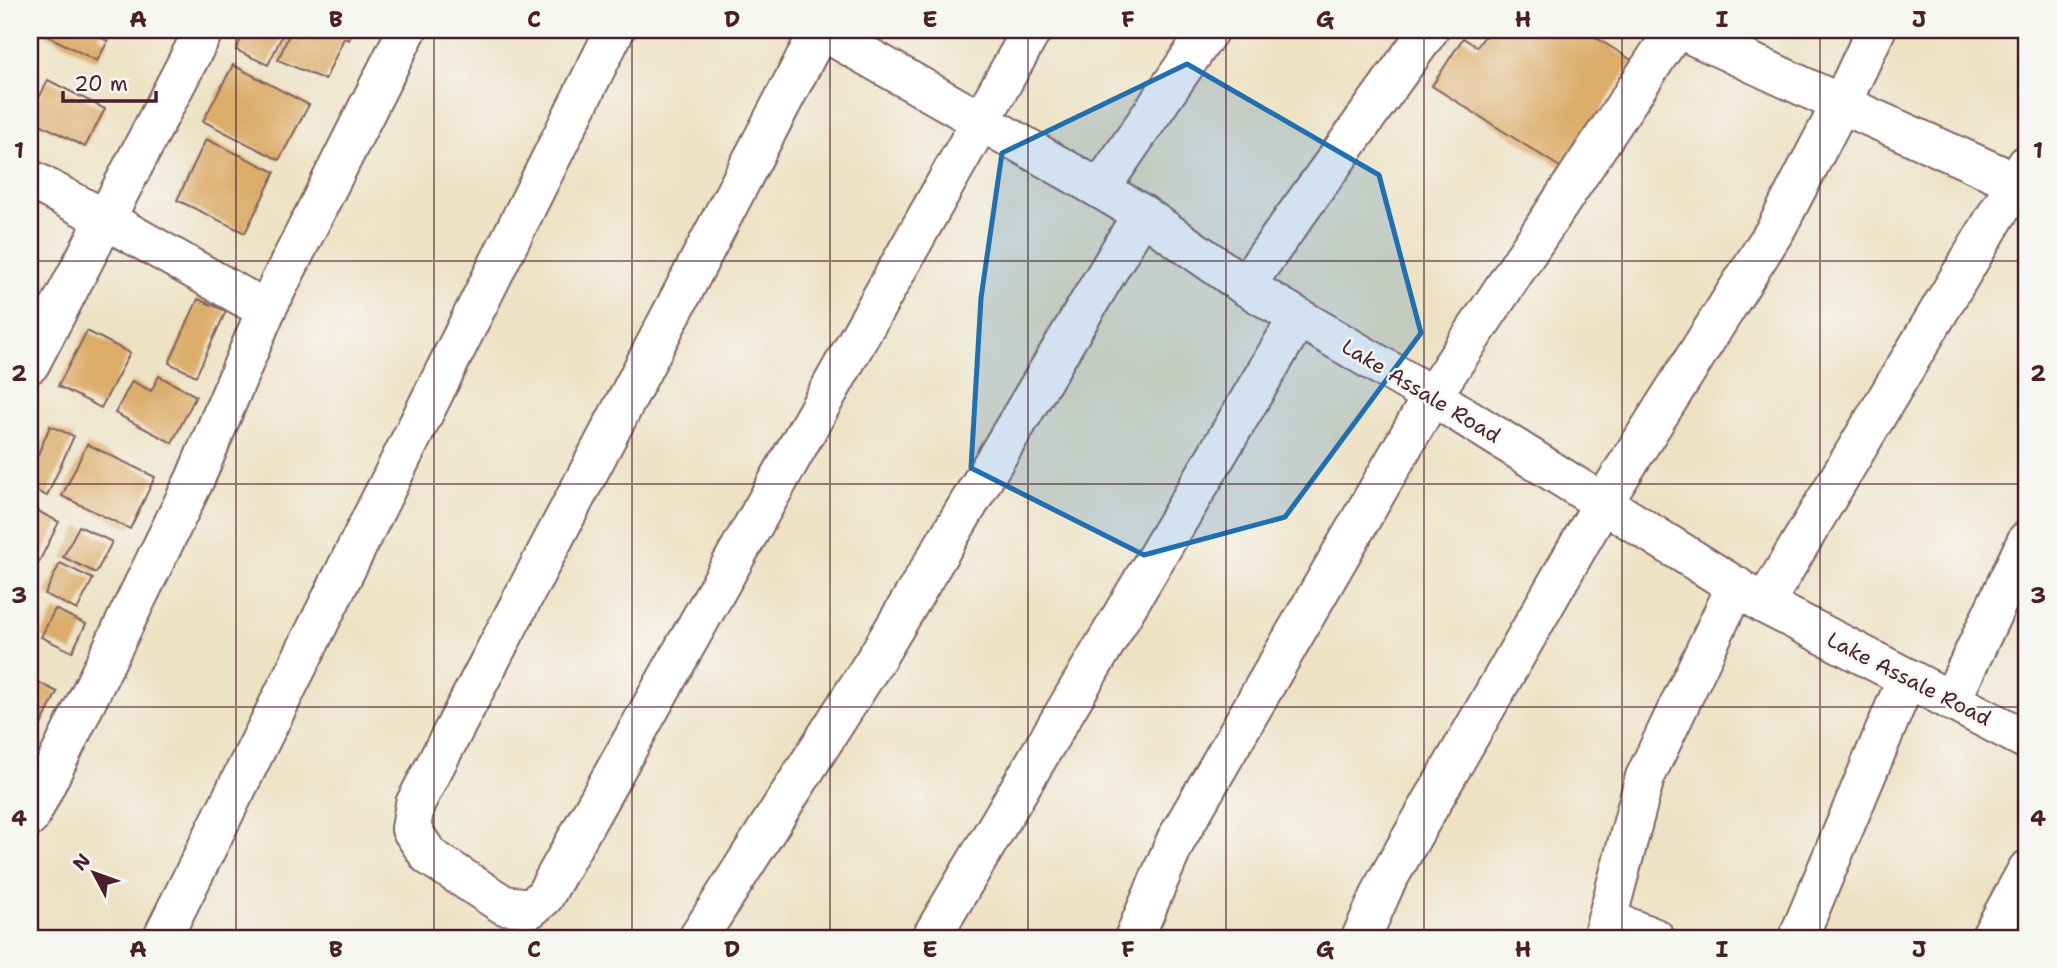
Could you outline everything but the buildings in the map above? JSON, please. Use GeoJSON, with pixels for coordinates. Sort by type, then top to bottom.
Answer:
{"type":"FeatureCollection","features":[{"type":"Feature","properties":{"kind":"street"},"geometry":{"type":"LineString","coordinates":[[30,364],[204,30]]}},
{"type":"Feature","properties":{"kind":"street"},"geometry":{"type":"LineString","coordinates":[[30,817],[195,480],[266,310],[407,30]]}},
{"type":"Feature","properties":{"kind":"street"},"geometry":{"type":"LineString","coordinates":[[162,938],[615,30]]}},
{"type":"Feature","properties":{"kind":"street"},"geometry":{"type":"LineString","coordinates":[[820,30],[415,804],[411,829],[429,856],[504,905],[531,908],[544,897],[1032,30]]}},
{"type":"Feature","properties":{"kind":"street","name":"Lake Assale Road"},"geometry":{"type":"LineString","coordinates":[[820,30],[1142,214],[1245,286],[1432,396],[1750,595],[2027,740]]}},
{"type":"Feature","properties":{"kind":"street"},"geometry":{"type":"LineString","coordinates":[[1100,189],[1209,30]]}},
{"type":"Feature","properties":{"kind":"street"},"geometry":{"type":"LineString","coordinates":[[1245,286],[1429,30]]}},
{"type":"Feature","properties":{"kind":"street"},"geometry":{"type":"LineString","coordinates":[[1134,938],[1176,840],[1432,396],[1675,30]]}},
{"type":"Feature","properties":{"kind":"street"},"geometry":{"type":"LineString","coordinates":[[1655,938],[1605,929],[1645,777],[1750,595],[2022,174],[1841,104],[1681,30]]}},
{"type":"Feature","properties":{"kind":"street"},"geometry":{"type":"LineString","coordinates":[[1361,938],[1386,882],[1603,503],[1776,229],[1876,30]]}},
{"type":"Feature","properties":{"kind":"street"},"geometry":{"type":"LineString","coordinates":[[30,179],[266,310]]}},
{"type":"Feature","properties":{"kind":"street"},"geometry":{"type":"LineString","coordinates":[[698,938],[877,657],[1142,214]]}},
{"type":"Feature","properties":{"kind":"street"},"geometry":{"type":"LineString","coordinates":[[931,938],[1298,318]]}},
{"type":"Feature","properties":{"kind":"street"},"geometry":{"type":"LineString","coordinates":[[1951,701],[2027,540]]}},
{"type":"Feature","properties":{"kind":"street"},"geometry":{"type":"LineString","coordinates":[[1798,938],[1908,678]]}},
{"type":"Feature","properties":{"kind":"street"},"geometry":{"type":"LineString","coordinates":[[1990,938],[2027,870]]}},
{"type":"Feature","properties":{"kind":"highlighted area"},"geometry":{"type":"Polygon","coordinates":[[[1187,64],[1379,175],[1421,333],[1285,517],[1144,555],[971,468],[981,298],[1002,153],[1187,64]]]}}]}
